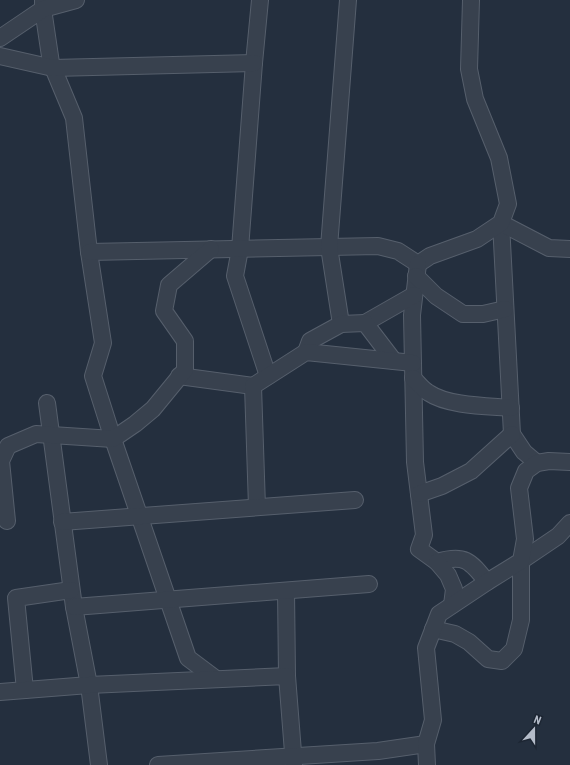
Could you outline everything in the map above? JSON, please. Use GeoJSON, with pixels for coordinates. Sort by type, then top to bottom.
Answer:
{"type":"FeatureCollection","features":[{"type":"Feature","properties":{"kind":"street"},"geometry":{"type":"LineString","coordinates":[[0,38],[43,5],[76,0]]}},
{"type":"Feature","properties":{"kind":"street"},"geometry":{"type":"LineString","coordinates":[[260,0],[240,249],[235,276],[268,376]]}},
{"type":"Feature","properties":{"kind":"street"},"geometry":{"type":"LineString","coordinates":[[342,324],[329,247],[348,0]]}},
{"type":"Feature","properties":{"kind":"street"},"geometry":{"type":"LineString","coordinates":[[470,4],[469,69],[475,99],[499,158],[508,204],[501,223],[512,434],[524,452],[538,463]]}},
{"type":"Feature","properties":{"kind":"street"},"geometry":{"type":"LineString","coordinates":[[43,5],[51,63],[74,118],[89,252],[103,343],[93,376],[188,658],[216,679]]}},
{"type":"Feature","properties":{"kind":"street"},"geometry":{"type":"LineString","coordinates":[[0,56],[54,68],[254,63]]}},
{"type":"Feature","properties":{"kind":"street"},"geometry":{"type":"LineString","coordinates":[[501,223],[549,248],[570,249]]}},
{"type":"Feature","properties":{"kind":"street"},"geometry":{"type":"LineString","coordinates":[[452,605],[454,589],[448,575],[437,562],[419,548],[424,534],[415,462],[412,315],[417,270],[430,256],[477,239],[501,223]]}},
{"type":"Feature","properties":{"kind":"street"},"geometry":{"type":"LineString","coordinates":[[89,252],[378,246],[398,251],[417,270],[436,296],[463,314],[484,314],[505,309]]}},
{"type":"Feature","properties":{"kind":"street"},"geometry":{"type":"LineString","coordinates":[[7,521],[1,461],[8,446],[36,434],[113,439],[153,409],[185,370],[185,341],[164,312],[169,285],[211,250]]}},
{"type":"Feature","properties":{"kind":"street"},"geometry":{"type":"LineString","coordinates":[[306,352],[310,340],[342,324],[365,323],[414,294]]}},
{"type":"Feature","properties":{"kind":"street"},"geometry":{"type":"LineString","coordinates":[[365,323],[394,361]]}},
{"type":"Feature","properties":{"kind":"street"},"geometry":{"type":"LineString","coordinates":[[179,376],[253,386],[306,352],[394,361],[413,370],[428,393],[443,400],[511,408]]}},
{"type":"Feature","properties":{"kind":"street"},"geometry":{"type":"LineString","coordinates":[[253,386],[257,507]]}},
{"type":"Feature","properties":{"kind":"street"},"geometry":{"type":"LineString","coordinates":[[47,403],[71,590],[89,685],[99,765]]}},
{"type":"Feature","properties":{"kind":"street"},"geometry":{"type":"LineString","coordinates":[[419,494],[442,486],[471,471],[512,434]]}},
{"type":"Feature","properties":{"kind":"street"},"geometry":{"type":"LineString","coordinates":[[433,629],[455,634],[468,642],[488,659],[502,661],[514,649],[521,620],[521,561],[525,539],[519,488],[526,471],[538,463],[550,461],[570,462]]}},
{"type":"Feature","properties":{"kind":"street"},"geometry":{"type":"LineString","coordinates":[[62,522],[355,500]]}},
{"type":"Feature","properties":{"kind":"street"},"geometry":{"type":"LineString","coordinates":[[428,765],[426,744],[433,720],[426,648],[439,614],[558,536],[570,523]]}},
{"type":"Feature","properties":{"kind":"street"},"geometry":{"type":"LineString","coordinates":[[437,562],[450,558],[462,558],[471,564],[487,582]]}},
{"type":"Feature","properties":{"kind":"street"},"geometry":{"type":"LineString","coordinates":[[74,607],[369,584]]}},
{"type":"Feature","properties":{"kind":"street"},"geometry":{"type":"LineString","coordinates":[[25,690],[16,598],[71,590]]}},
{"type":"Feature","properties":{"kind":"street"},"geometry":{"type":"LineString","coordinates":[[286,591],[287,676],[293,761]]}},
{"type":"Feature","properties":{"kind":"street"},"geometry":{"type":"LineString","coordinates":[[0,692],[89,685],[287,676]]}},
{"type":"Feature","properties":{"kind":"street"},"geometry":{"type":"LineString","coordinates":[[158,765],[293,761],[426,744]]}}]}
